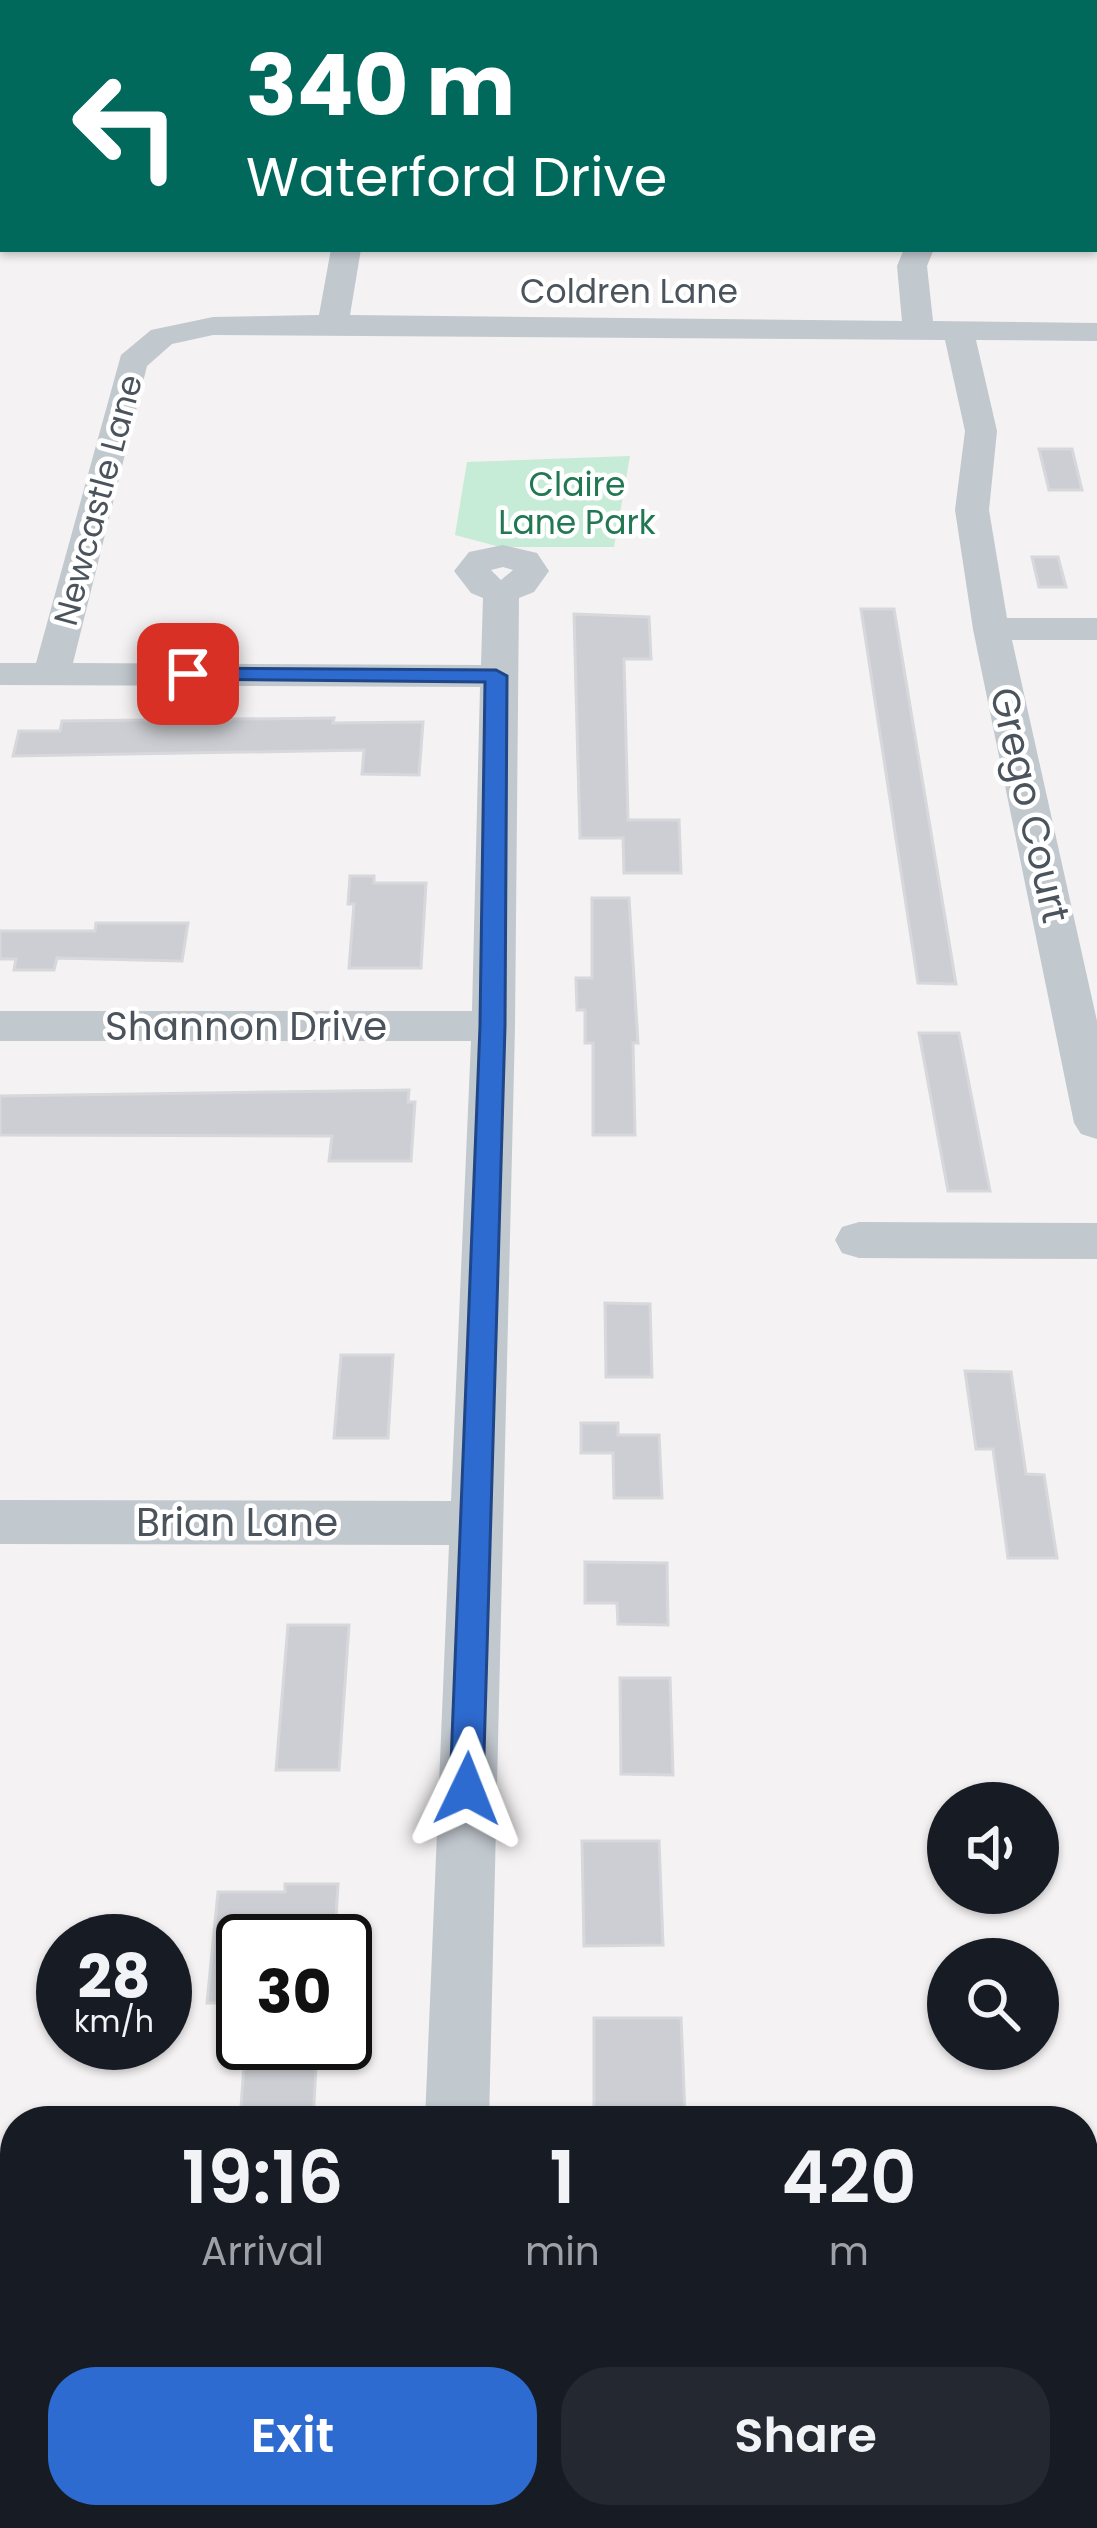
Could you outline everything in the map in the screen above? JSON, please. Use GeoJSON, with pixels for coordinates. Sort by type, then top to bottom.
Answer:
{"type":"FeatureCollection","features":[{"type":"Feature","properties":{"kind":"street"},"geometry":{"type":"LineString","coordinates":[[334,324],[346,252]]}},
{"type":"Feature","properties":{"kind":"street"},"geometry":{"type":"LineString","coordinates":[[917,330],[912,266],[918,252]]}},
{"type":"Feature","properties":{"kind":"street","name":"Coldren Lane"},"geometry":{"type":"LineString","coordinates":[[162,338],[213,326],[334,324],[1097,332]]}},
{"type":"Feature","properties":{"kind":"street","name":"Grego Court"},"geometry":{"type":"LineString","coordinates":[[958,330],[981,431],[972,510],[992,629],[1088,1027],[1097,1123]]}},
{"type":"Feature","properties":{"kind":"street","name":"Newcastle Lane"},"geometry":{"type":"LineString","coordinates":[[52,674],[132,362],[162,338]]}},
{"type":"Feature","properties":{"kind":"street"},"geometry":{"type":"LineString","coordinates":[[457,2106],[493,1026],[501,593]]}},
{"type":"Feature","properties":{"kind":"street"},"geometry":{"type":"LineString","coordinates":[[992,629],[1097,629]]}},
{"type":"Feature","properties":{"kind":"street"},"geometry":{"type":"LineString","coordinates":[[0,674],[496,676]]}},
{"type":"Feature","properties":{"kind":"street","name":"Shannon Drive"},"geometry":{"type":"LineString","coordinates":[[0,1026],[493,1026]]}},
{"type":"Feature","properties":{"kind":"street"},"geometry":{"type":"LineString","coordinates":[[859,1240],[1097,1241]]}},
{"type":"Feature","properties":{"kind":"street","name":"Brian Lane"},"geometry":{"type":"LineString","coordinates":[[0,1522],[475,1523]]}},
{"type":"Feature","properties":{"kind":"green space","name":"Claire Lane Park"},"geometry":{"type":"Polygon","coordinates":[[[630,456],[614,547],[500,547],[455,535],[467,462],[630,456]]]}},
{"type":"Feature","properties":{"kind":"building"},"geometry":{"type":"Polygon","coordinates":[[[1039,449],[1072,449],[1082,490],[1049,490],[1039,449]]]}},
{"type":"Feature","properties":{"kind":"building"},"geometry":{"type":"Polygon","coordinates":[[[1032,557],[1058,557],[1066,587],[1039,587],[1032,557]]]}},
{"type":"Feature","properties":{"kind":"building"},"geometry":{"type":"Polygon","coordinates":[[[861,609],[894,609],[956,984],[918,983],[861,609]]]}},
{"type":"Feature","properties":{"kind":"building"},"geometry":{"type":"Polygon","coordinates":[[[574,614],[649,617],[651,659],[624,659],[628,820],[679,820],[681,873],[624,873],[623,838],[580,838],[574,614]]]}},
{"type":"Feature","properties":{"kind":"building"},"geometry":{"type":"Polygon","coordinates":[[[334,718],[333,723],[423,722],[419,775],[362,774],[364,750],[13,756],[19,731],[60,731],[62,721],[334,718]]]}},
{"type":"Feature","properties":{"kind":"building"},"geometry":{"type":"Polygon","coordinates":[[[350,876],[374,876],[374,883],[426,883],[421,968],[349,968],[354,904],[348,904],[350,876]]]}},
{"type":"Feature","properties":{"kind":"building"},"geometry":{"type":"Polygon","coordinates":[[[592,898],[629,898],[638,1043],[633,1043],[635,1135],[593,1135],[593,1043],[585,1043],[585,1010],[577,1010],[576,978],[592,978],[592,898]]]}},
{"type":"Feature","properties":{"kind":"building"},"geometry":{"type":"Polygon","coordinates":[[[96,923],[188,923],[182,961],[57,958],[54,970],[14,970],[16,959],[0,959],[0,931],[95,931],[96,923]]]}},
{"type":"Feature","properties":{"kind":"building"},"geometry":{"type":"Polygon","coordinates":[[[919,1033],[959,1033],[990,1191],[948,1191],[919,1033]]]}},
{"type":"Feature","properties":{"kind":"building"},"geometry":{"type":"Polygon","coordinates":[[[409,1090],[408,1102],[415,1102],[411,1161],[329,1161],[332,1136],[0,1135],[0,1096],[409,1090]]]}},
{"type":"Feature","properties":{"kind":"building"},"geometry":{"type":"Polygon","coordinates":[[[605,1303],[650,1304],[652,1377],[606,1377],[605,1303]]]}},
{"type":"Feature","properties":{"kind":"building"},"geometry":{"type":"Polygon","coordinates":[[[341,1355],[393,1355],[388,1438],[334,1438],[341,1355]]]}},
{"type":"Feature","properties":{"kind":"building"},"geometry":{"type":"Polygon","coordinates":[[[965,1371],[1011,1372],[1026,1474],[1044,1475],[1057,1558],[1008,1558],[993,1449],[976,1449],[965,1371]]]}},
{"type":"Feature","properties":{"kind":"building"},"geometry":{"type":"Polygon","coordinates":[[[581,1423],[618,1423],[618,1435],[659,1435],[662,1498],[614,1498],[613,1453],[581,1453],[581,1423]]]}},
{"type":"Feature","properties":{"kind":"building"},"geometry":{"type":"Polygon","coordinates":[[[585,1562],[667,1563],[668,1625],[618,1624],[617,1603],[585,1603],[585,1562]]]}},
{"type":"Feature","properties":{"kind":"building"},"geometry":{"type":"Polygon","coordinates":[[[288,1625],[349,1625],[339,1770],[276,1770],[288,1625]]]}},
{"type":"Feature","properties":{"kind":"building"},"geometry":{"type":"Polygon","coordinates":[[[620,1678],[670,1678],[673,1775],[621,1774],[620,1678]]]}},
{"type":"Feature","properties":{"kind":"building"},"geometry":{"type":"Polygon","coordinates":[[[582,1841],[659,1841],[663,1945],[584,1946],[582,1841]]]}},
{"type":"Feature","properties":{"kind":"building"},"geometry":{"type":"Polygon","coordinates":[[[285,1884],[338,1884],[336,1914],[216,1914],[216,2003],[207,2003],[218,1892],[285,1892],[285,1884]]]}},
{"type":"Feature","properties":{"kind":"building"},"geometry":{"type":"Polygon","coordinates":[[[594,2018],[681,2018],[685,2106],[594,2106],[594,2018]]]}},
{"type":"Feature","properties":{"kind":"building"},"geometry":{"type":"Polygon","coordinates":[[[244,2070],[316,2070],[314,2106],[241,2106],[244,2070]]]}},
{"type":"Feature","properties":{"kind":"route"},"geometry":{"type":"LineString","coordinates":[[188,674],[496,676],[493,1026],[467,1789]]}}]}
